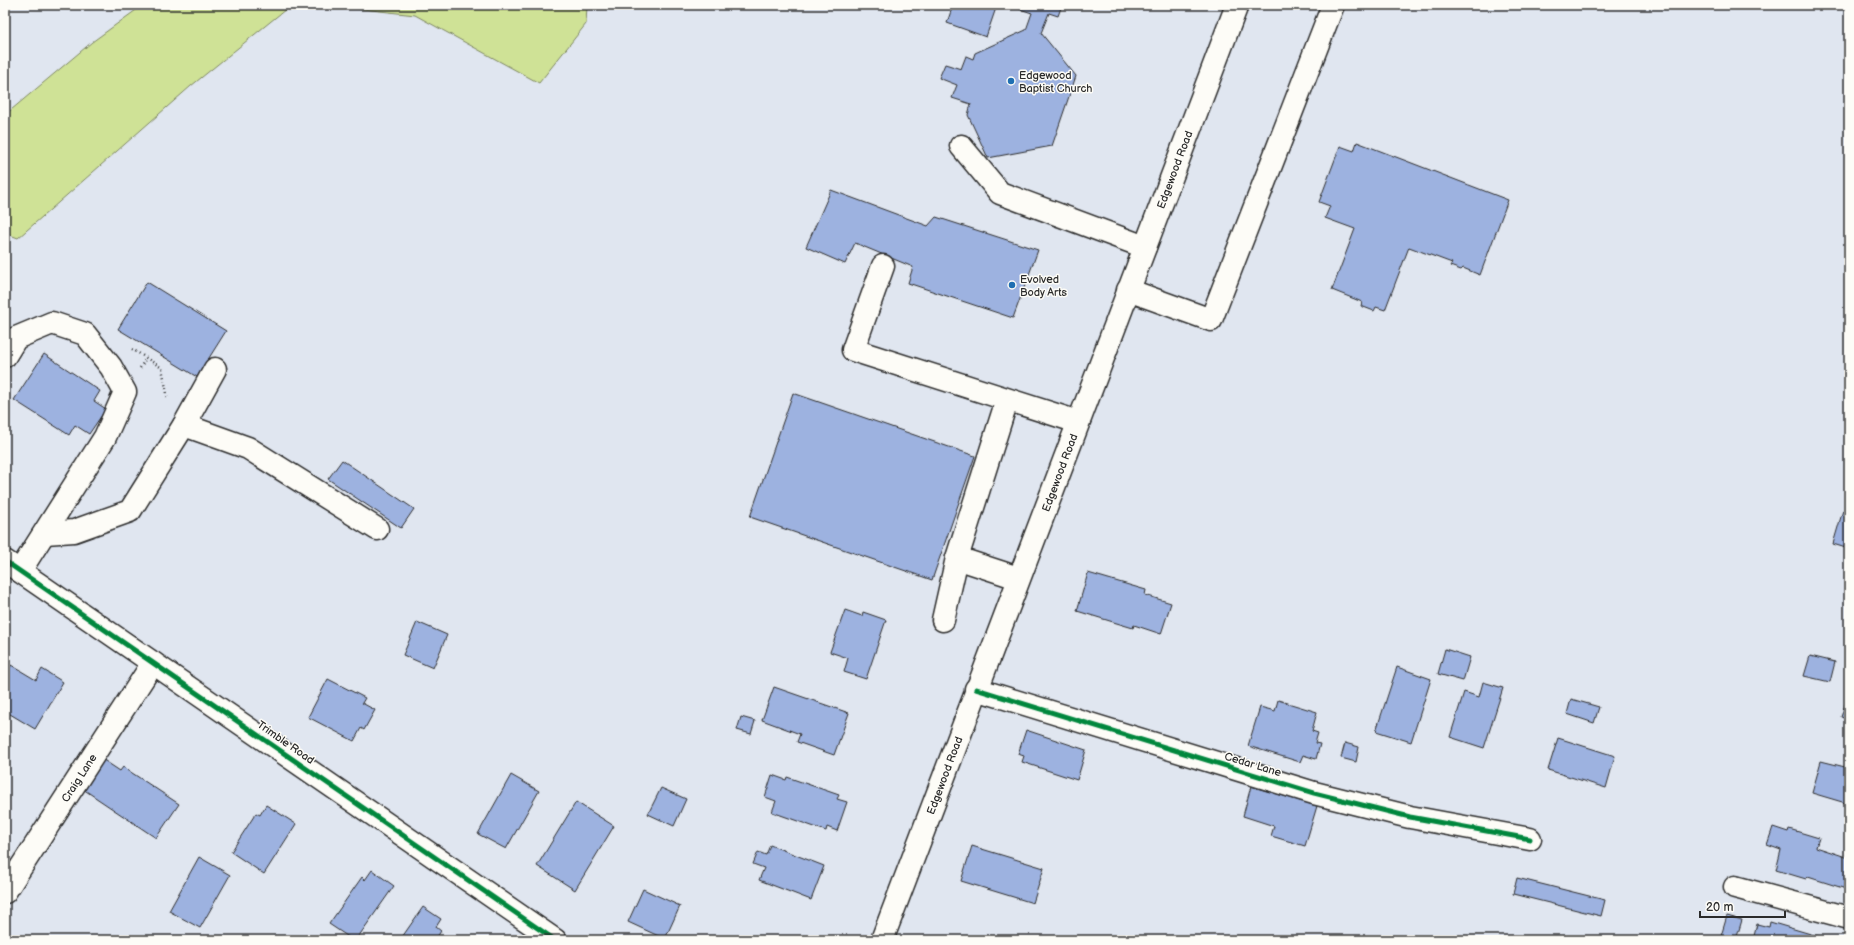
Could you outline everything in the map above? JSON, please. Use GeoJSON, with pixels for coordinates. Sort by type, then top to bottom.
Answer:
{"type":"FeatureCollection","features":[{"type":"Feature","properties":{"kind":"street","name":"Edgewood Road"},"geometry":{"type":"LineString","coordinates":[[882,940],[1018,578],[1237,5]]}},
{"type":"Feature","properties":{"kind":"street"},"geometry":{"type":"LineString","coordinates":[[1128,290],[1211,320],[1333,5]]}},
{"type":"Feature","properties":{"kind":"street"},"geometry":{"type":"LineString","coordinates":[[961,146],[1000,193],[1145,247]]}},
{"type":"Feature","properties":{"kind":"street"},"geometry":{"type":"LineString","coordinates":[[883,266],[853,350],[1078,422]]}},
{"type":"Feature","properties":{"kind":"street"},"geometry":{"type":"LineString","coordinates":[[5,356],[16,338],[52,323],[85,334],[111,367],[125,392],[105,437],[45,533],[13,566]]}},
{"type":"Feature","properties":{"kind":"street"},"geometry":{"type":"LineString","coordinates":[[45,533],[74,531],[130,511],[184,425],[215,369]]}},
{"type":"Feature","properties":{"kind":"street"},"geometry":{"type":"LineString","coordinates":[[944,620],[957,558],[1007,400]]}},
{"type":"Feature","properties":{"kind":"street"},"geometry":{"type":"LineString","coordinates":[[184,425],[248,448],[377,529]]}},
{"type":"Feature","properties":{"kind":"street"},"geometry":{"type":"LineString","coordinates":[[957,558],[1018,578]]}},
{"type":"Feature","properties":{"kind":"street","name":"Trimble Road"},"geometry":{"type":"LineString","coordinates":[[13,566],[555,940]]}},
{"type":"Feature","properties":{"kind":"street","name":"Craig Lane"},"geometry":{"type":"LineString","coordinates":[[5,892],[153,663]]}},
{"type":"Feature","properties":{"kind":"street","name":"Cedar Lane"},"geometry":{"type":"LineString","coordinates":[[976,689],[1314,793],[1410,817],[1530,839]]}},
{"type":"Feature","properties":{"kind":"street"},"geometry":{"type":"LineString","coordinates":[[1736,887],[1849,918]]}},
{"type":"Feature","properties":{"kind":"path"},"geometry":{"type":"LineString","coordinates":[[128,347],[162,368],[171,418],[184,425]]}},
{"type":"Feature","properties":{"kind":"green space"},"geometry":{"type":"Polygon","coordinates":[[[143,5],[291,5],[191,86],[18,238],[5,233],[5,115],[92,42],[143,5]]]}},
{"type":"Feature","properties":{"kind":"green space"},"geometry":{"type":"Polygon","coordinates":[[[327,5],[587,5],[586,24],[539,83],[415,15],[327,5]]]}},
{"type":"Feature","properties":{"kind":"building"},"geometry":{"type":"Polygon","coordinates":[[[953,5],[997,5],[986,37],[947,23],[953,5]]]}},
{"type":"Feature","properties":{"kind":"building","name":"Edgewood Baptist Church"},"geometry":{"type":"Polygon","coordinates":[[[1008,5],[1062,5],[1058,16],[1049,13],[1041,33],[1076,76],[1052,146],[988,158],[968,115],[971,104],[952,98],[957,85],[939,78],[945,64],[961,69],[966,56],[973,59],[975,53],[1026,30],[1032,13],[1008,5]]]}},
{"type":"Feature","properties":{"kind":"building"},"geometry":{"type":"Polygon","coordinates":[[[1357,142],[1508,200],[1480,275],[1463,268],[1461,270],[1450,266],[1452,263],[1409,247],[1385,310],[1376,307],[1374,311],[1361,306],[1362,302],[1332,290],[1355,229],[1325,218],[1330,206],[1319,202],[1340,146],[1354,151],[1357,142]]]}},
{"type":"Feature","properties":{"kind":"building"},"geometry":{"type":"Polygon","coordinates":[[[831,190],[928,226],[936,217],[1038,250],[1013,318],[908,283],[913,267],[855,243],[845,264],[806,247],[831,190]]]}},
{"type":"Feature","properties":{"kind":"building"},"geometry":{"type":"Polygon","coordinates":[[[147,282],[226,331],[197,377],[118,329],[147,282]]]}},
{"type":"Feature","properties":{"kind":"building"},"geometry":{"type":"Polygon","coordinates":[[[44,354],[100,391],[94,401],[106,409],[89,434],[75,425],[69,435],[14,400],[44,354]]]}},
{"type":"Feature","properties":{"kind":"building"},"geometry":{"type":"Polygon","coordinates":[[[793,393],[975,456],[932,580],[750,517],[793,393]]]}},
{"type":"Feature","properties":{"kind":"building"},"geometry":{"type":"Polygon","coordinates":[[[342,460],[414,509],[401,528],[328,479],[342,460]]]}},
{"type":"Feature","properties":{"kind":"building"},"geometry":{"type":"Polygon","coordinates":[[[1843,510],[1849,512],[1849,549],[1833,544],[1843,510]]]}},
{"type":"Feature","properties":{"kind":"building"},"geometry":{"type":"Polygon","coordinates":[[[1088,573],[1146,590],[1145,595],[1171,603],[1161,634],[1134,625],[1133,628],[1077,611],[1088,573]]]}},
{"type":"Feature","properties":{"kind":"building"},"geometry":{"type":"Polygon","coordinates":[[[845,610],[862,616],[863,612],[886,620],[866,679],[844,672],[848,658],[830,652],[845,610]]]}},
{"type":"Feature","properties":{"kind":"building"},"geometry":{"type":"Polygon","coordinates":[[[417,622],[447,635],[433,668],[403,655],[417,622]]]}},
{"type":"Feature","properties":{"kind":"building"},"geometry":{"type":"Polygon","coordinates":[[[1445,649],[1470,657],[1463,681],[1438,674],[1445,649]]]}},
{"type":"Feature","properties":{"kind":"building"},"geometry":{"type":"Polygon","coordinates":[[[1810,656],[1835,662],[1830,682],[1804,676],[1810,656]]]}},
{"type":"Feature","properties":{"kind":"building"},"geometry":{"type":"Polygon","coordinates":[[[11,665],[36,680],[42,669],[63,682],[35,729],[5,711],[5,676],[11,665]]]}},
{"type":"Feature","properties":{"kind":"building"},"geometry":{"type":"Polygon","coordinates":[[[1397,667],[1431,679],[1411,742],[1376,731],[1397,667]]]}},
{"type":"Feature","properties":{"kind":"building"},"geometry":{"type":"Polygon","coordinates":[[[328,679],[365,698],[362,703],[375,710],[364,730],[361,728],[354,741],[308,717],[328,679]]]}},
{"type":"Feature","properties":{"kind":"building"},"geometry":{"type":"Polygon","coordinates":[[[1483,682],[1503,688],[1484,748],[1450,737],[1464,692],[1479,697],[1483,682]]]}},
{"type":"Feature","properties":{"kind":"building"},"geometry":{"type":"Polygon","coordinates":[[[774,687],[849,713],[834,755],[797,742],[800,734],[762,720],[774,687]]]}},
{"type":"Feature","properties":{"kind":"building"},"geometry":{"type":"Polygon","coordinates":[[[1849,693],[1849,720],[1841,717],[1849,693]]]}},
{"type":"Feature","properties":{"kind":"building"},"geometry":{"type":"Polygon","coordinates":[[[1571,699],[1599,707],[1594,723],[1567,714],[1571,699]]]}},
{"type":"Feature","properties":{"kind":"building"},"geometry":{"type":"Polygon","coordinates":[[[1278,700],[1317,712],[1312,731],[1318,733],[1315,743],[1320,744],[1316,759],[1303,755],[1300,762],[1248,746],[1260,707],[1275,711],[1278,700]]]}},
{"type":"Feature","properties":{"kind":"building"},"geometry":{"type":"Polygon","coordinates":[[[741,717],[755,721],[751,734],[737,730],[741,717]]]}},
{"type":"Feature","properties":{"kind":"building"},"geometry":{"type":"Polygon","coordinates":[[[1026,730],[1086,750],[1077,780],[1022,762],[1024,756],[1018,754],[1026,730]]]}},
{"type":"Feature","properties":{"kind":"building"},"geometry":{"type":"Polygon","coordinates":[[[1558,738],[1615,756],[1606,788],[1548,770],[1558,738]]]}},
{"type":"Feature","properties":{"kind":"building"},"geometry":{"type":"Polygon","coordinates":[[[1345,743],[1359,747],[1356,762],[1341,758],[1345,743]]]}},
{"type":"Feature","properties":{"kind":"building"},"geometry":{"type":"Polygon","coordinates":[[[96,755],[120,771],[123,767],[179,804],[156,838],[77,785],[96,755]]]}},
{"type":"Feature","properties":{"kind":"building"},"geometry":{"type":"Polygon","coordinates":[[[1821,761],[1849,768],[1849,804],[1812,793],[1821,761]]]}},
{"type":"Feature","properties":{"kind":"building"},"geometry":{"type":"Polygon","coordinates":[[[511,775],[539,791],[506,849],[478,834],[511,775]]]}},
{"type":"Feature","properties":{"kind":"building"},"geometry":{"type":"Polygon","coordinates":[[[772,775],[786,780],[787,777],[839,795],[837,799],[847,802],[837,831],[827,827],[826,831],[772,812],[776,801],[765,797],[772,775]]]}},
{"type":"Feature","properties":{"kind":"building"},"geometry":{"type":"Polygon","coordinates":[[[1251,786],[1317,806],[1305,846],[1271,836],[1274,826],[1243,816],[1251,786]]]}},
{"type":"Feature","properties":{"kind":"building"},"geometry":{"type":"Polygon","coordinates":[[[661,788],[686,799],[674,826],[648,814],[661,788]]]}},
{"type":"Feature","properties":{"kind":"building"},"geometry":{"type":"Polygon","coordinates":[[[576,802],[614,826],[575,890],[537,866],[576,802]]]}},
{"type":"Feature","properties":{"kind":"building"},"geometry":{"type":"Polygon","coordinates":[[[266,805],[296,824],[264,874],[231,852],[256,813],[260,815],[266,805]]]}},
{"type":"Feature","properties":{"kind":"building"},"geometry":{"type":"Polygon","coordinates":[[[1773,827],[1788,832],[1789,829],[1819,838],[1816,847],[1849,858],[1849,885],[1847,885],[1846,889],[1808,877],[1806,879],[1776,870],[1781,850],[1767,845],[1773,827]]]}},
{"type":"Feature","properties":{"kind":"building"},"geometry":{"type":"Polygon","coordinates":[[[770,845],[824,866],[811,900],[759,880],[764,868],[753,864],[758,852],[766,855],[770,845]]]}},
{"type":"Feature","properties":{"kind":"building"},"geometry":{"type":"Polygon","coordinates":[[[972,846],[1044,868],[1033,903],[961,881],[972,846]]]}},
{"type":"Feature","properties":{"kind":"building"},"geometry":{"type":"Polygon","coordinates":[[[199,857],[230,875],[200,928],[169,911],[199,857]]]}},
{"type":"Feature","properties":{"kind":"building"},"geometry":{"type":"Polygon","coordinates":[[[372,870],[394,886],[356,940],[353,940],[329,924],[362,877],[365,880],[372,870]]]}},
{"type":"Feature","properties":{"kind":"building"},"geometry":{"type":"Polygon","coordinates":[[[1517,878],[1605,900],[1601,916],[1513,894],[1517,878]]]}},
{"type":"Feature","properties":{"kind":"building"},"geometry":{"type":"Polygon","coordinates":[[[643,889],[680,906],[665,939],[628,922],[643,889]]]}},
{"type":"Feature","properties":{"kind":"building"},"geometry":{"type":"Polygon","coordinates":[[[423,907],[441,919],[436,927],[441,931],[435,940],[400,940],[423,907]]]}},
{"type":"Feature","properties":{"kind":"building"},"geometry":{"type":"Polygon","coordinates":[[[1727,916],[1742,920],[1736,940],[1721,936],[1727,916]]]}},
{"type":"Feature","properties":{"kind":"building"},"geometry":{"type":"Polygon","coordinates":[[[1770,922],[1831,940],[1753,940],[1757,924],[1769,927],[1770,922]]]}},
{"type":"Feature","properties":{"kind":"cycle path"},"geometry":{"type":"LineString","coordinates":[[5,561],[555,940]]}},
{"type":"Feature","properties":{"kind":"cycle path"},"geometry":{"type":"LineString","coordinates":[[976,689],[1314,793],[1410,817],[1530,839]]}},
{"type":"Feature","properties":{"kind":"place","name":"Edgewood Baptist Church"},"geometry":{"type":"Point","coordinates":[1011,81]}},
{"type":"Feature","properties":{"kind":"place","name":"Evolved Body Arts"},"geometry":{"type":"Point","coordinates":[1012,285]}}]}
